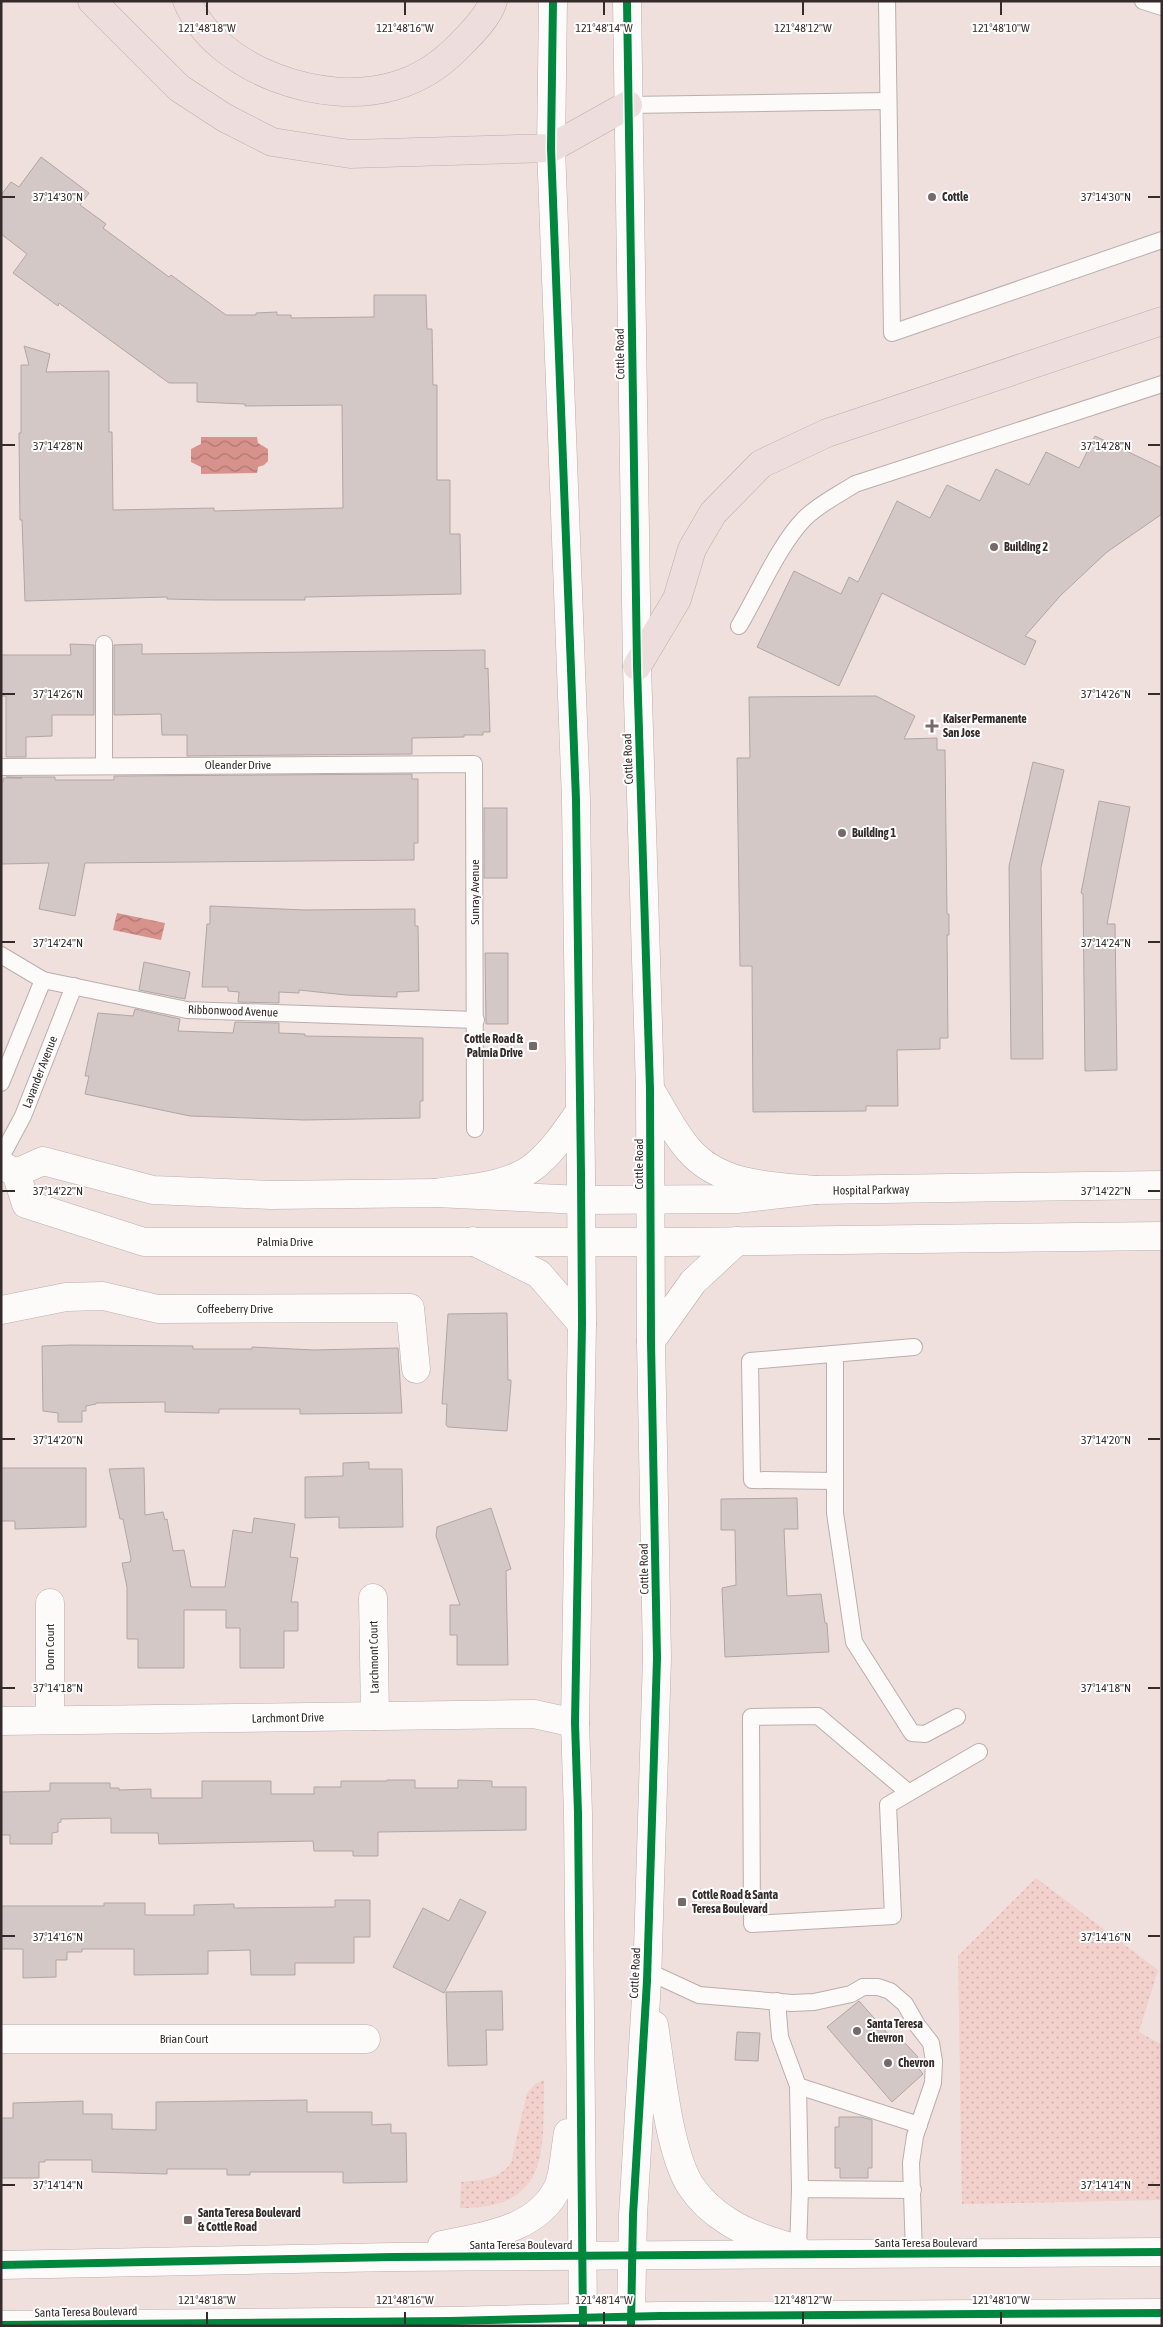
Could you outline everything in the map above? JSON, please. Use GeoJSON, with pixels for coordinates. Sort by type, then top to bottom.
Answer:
{"type":"FeatureCollection","features":[{"type":"Feature","properties":{"kind":"highway"},"geometry":{"type":"LineString","coordinates":[[92,1],[179,88],[225,118],[272,142],[350,154],[551,148],[628,105]]}},
{"type":"Feature","properties":{"kind":"highway"},"geometry":{"type":"LineString","coordinates":[[187,1],[210,37],[232,56],[261,72],[293,83],[337,92],[371,91],[395,86],[426,72],[449,56],[473,31],[493,1]]}},
{"type":"Feature","properties":{"kind":"highway"},"geometry":{"type":"LineString","coordinates":[[636,666],[677,599],[692,549],[713,513],[761,464],[827,433],[1162,321]]}},
{"type":"Feature","properties":{"kind":"main road"},"geometry":{"type":"LineString","coordinates":[[553,1],[551,148],[576,800],[582,1200],[582,1324],[575,1723],[578,1814],[583,2322]]}},
{"type":"Feature","properties":{"kind":"main road","name":"Cottle Road"},"geometry":{"type":"LineString","coordinates":[[627,1],[636,666],[650,1089],[651,1341],[656,1658],[647,1976],[639,2099],[631,2321]]}},
{"type":"Feature","properties":{"kind":"main road"},"geometry":{"type":"LineString","coordinates":[[650,1089],[690,1151],[710,1168],[756,1185],[815,1190]]}},
{"type":"Feature","properties":{"kind":"main road"},"geometry":{"type":"LineString","coordinates":[[436,1193],[515,1178],[532,1168],[554,1146],[580,1111]]}},
{"type":"Feature","properties":{"kind":"main road"},"geometry":{"type":"LineString","coordinates":[[6,1165],[43,1161],[153,1190],[271,1195],[436,1193],[582,1200]]}},
{"type":"Feature","properties":{"kind":"main road","name":"Palmia Drive"},"geometry":{"type":"LineString","coordinates":[[6,1165],[26,1204],[144,1242],[582,1242]]}},
{"type":"Feature","properties":{"kind":"main road","name":"Hospital Parkway"},"geometry":{"type":"LineString","coordinates":[[582,1200],[737,1198],[815,1190],[1162,1185]]}},
{"type":"Feature","properties":{"kind":"main road"},"geometry":{"type":"LineString","coordinates":[[582,1242],[737,1242],[1162,1236]]}},
{"type":"Feature","properties":{"kind":"main road"},"geometry":{"type":"LineString","coordinates":[[473,1241],[538,1274],[582,1324]]}},
{"type":"Feature","properties":{"kind":"main road"},"geometry":{"type":"LineString","coordinates":[[651,1341],[693,1282],[737,1242]]}},
{"type":"Feature","properties":{"kind":"main road","name":"Coffeeberry Drive"},"geometry":{"type":"LineString","coordinates":[[1,1310],[66,1297],[103,1296],[158,1310],[410,1308],[416,1369]]}},
{"type":"Feature","properties":{"kind":"main road","name":"Larchmont Court"},"geometry":{"type":"LineString","coordinates":[[373,1598],[376,1716]]}},
{"type":"Feature","properties":{"kind":"main road","name":"Dorn Court"},"geometry":{"type":"LineString","coordinates":[[50,1603],[50,1720]]}},
{"type":"Feature","properties":{"kind":"main road","name":"Larchmont Drive"},"geometry":{"type":"LineString","coordinates":[[1,1721],[534,1714],[575,1723]]}},
{"type":"Feature","properties":{"kind":"main road"},"geometry":{"type":"LineString","coordinates":[[647,1976],[670,2123],[690,2185],[706,2204],[730,2223],[807,2253]]}},
{"type":"Feature","properties":{"kind":"main road","name":"Brian Court"},"geometry":{"type":"LineString","coordinates":[[1,2039],[366,2039]]}},
{"type":"Feature","properties":{"kind":"main road"},"geometry":{"type":"LineString","coordinates":[[393,2257],[473,2239],[521,2224],[543,2208],[558,2186],[579,2065]]}},
{"type":"Feature","properties":{"kind":"main road","name":"Santa Teresa Boulevard"},"geometry":{"type":"LineString","coordinates":[[1,2264],[393,2257],[1162,2252]]}},
{"type":"Feature","properties":{"kind":"main road","name":"Santa Teresa Boulevard"},"geometry":{"type":"LineString","coordinates":[[1,2325],[860,2320],[1162,2314]]}},
{"type":"Feature","properties":{"kind":"lane"},"geometry":{"type":"LineString","coordinates":[[887,1],[892,333],[1162,240]]}},
{"type":"Feature","properties":{"kind":"lane"},"geometry":{"type":"LineString","coordinates":[[1143,1],[1162,7]]}},
{"type":"Feature","properties":{"kind":"lane"},"geometry":{"type":"LineString","coordinates":[[628,105],[888,101]]}},
{"type":"Feature","properties":{"kind":"lane"},"geometry":{"type":"LineString","coordinates":[[740,626],[786,542],[803,520],[819,506],[855,484],[1162,384]]}},
{"type":"Feature","properties":{"kind":"lane"},"geometry":{"type":"LineString","coordinates":[[104,644],[104,766]]}},
{"type":"Feature","properties":{"kind":"lane","name":"Oleander Drive"},"geometry":{"type":"LineString","coordinates":[[1,767],[474,764]]}},
{"type":"Feature","properties":{"kind":"lane","name":"Sunray Avenue"},"geometry":{"type":"LineString","coordinates":[[474,764],[475,1129]]}},
{"type":"Feature","properties":{"kind":"lane","name":"Ribbonwood Avenue"},"geometry":{"type":"LineString","coordinates":[[1,955],[43,980],[187,1010],[476,1020]]}},
{"type":"Feature","properties":{"kind":"lane"},"geometry":{"type":"LineString","coordinates":[[1,1083],[43,980]]}},
{"type":"Feature","properties":{"kind":"lane","name":"Lavander Avenue"},"geometry":{"type":"LineString","coordinates":[[6,1165],[23,1116],[74,986]]}},
{"type":"Feature","properties":{"kind":"lane"},"geometry":{"type":"LineString","coordinates":[[835,1481],[752,1480],[750,1361],[914,1347]]}},
{"type":"Feature","properties":{"kind":"lane"},"geometry":{"type":"LineString","coordinates":[[835,1354],[835,1513],[854,1642],[912,1733],[925,1734],[957,1717]]}},
{"type":"Feature","properties":{"kind":"lane"},"geometry":{"type":"LineString","coordinates":[[909,1793],[818,1716],[751,1717],[752,1924],[893,1916],[888,1805],[909,1793],[979,1752]]}},
{"type":"Feature","properties":{"kind":"lane"},"geometry":{"type":"LineString","coordinates":[[647,1976],[699,1995],[777,2001],[814,2002],[851,1994],[863,1988],[878,1987],[890,1991],[905,2004],[917,2025],[931,2043],[934,2061],[933,2083],[915,2136],[911,2163],[914,2254]]}},
{"type":"Feature","properties":{"kind":"lane"},"geometry":{"type":"LineString","coordinates":[[777,2001],[780,2037],[798,2086],[800,2189],[807,2253]]}},
{"type":"Feature","properties":{"kind":"lane"},"geometry":{"type":"LineString","coordinates":[[798,2086],[919,2125]]}},
{"type":"Feature","properties":{"kind":"lane"},"geometry":{"type":"LineString","coordinates":[[800,2189],[912,2190]]}},
{"type":"Feature","properties":{"kind":"shaded area"},"geometry":{"type":"Polygon","coordinates":[[[1036,1878],[1158,1970],[1139,2032],[1162,2045],[1162,2200],[962,2204],[958,1956],[1036,1878]]]}},
{"type":"Feature","properties":{"kind":"shaded area"},"geometry":{"type":"Polygon","coordinates":[[[544,2080],[543,2130],[541,2152],[536,2171],[526,2186],[511,2198],[490,2205],[460,2208],[461,2182],[482,2180],[495,2176],[506,2169],[511,2163],[527,2093],[535,2084],[544,2080]]]}},
{"type":"Feature","properties":{"kind":"water"},"geometry":{"type":"Polygon","coordinates":[[[201,437],[257,437],[258,443],[268,449],[268,461],[258,467],[257,473],[201,474],[201,467],[191,462],[191,449],[201,444],[201,437]]]}},
{"type":"Feature","properties":{"kind":"water"},"geometry":{"type":"Polygon","coordinates":[[[117,913],[165,923],[161,940],[113,930],[117,913]]]}},
{"type":"Feature","properties":{"kind":"building"},"geometry":{"type":"Polygon","coordinates":[[[41,157],[89,193],[80,205],[106,224],[103,228],[169,277],[171,275],[226,315],[256,315],[256,313],[277,312],[277,315],[291,315],[291,318],[374,317],[374,295],[426,295],[427,329],[432,329],[433,385],[437,385],[437,480],[450,480],[450,534],[460,534],[461,594],[305,597],[305,600],[167,599],[167,597],[25,601],[22,520],[20,520],[19,433],[21,433],[21,365],[29,365],[24,346],[50,354],[46,372],[109,371],[109,432],[112,432],[113,510],[214,508],[214,511],[343,508],[342,405],[245,406],[245,404],[197,402],[197,383],[169,383],[59,303],[58,306],[13,273],[27,254],[1,234],[1,195],[11,182],[19,187],[41,157]]]}},
{"type":"Feature","properties":{"kind":"building","name":"Building 2"},"geometry":{"type":"Polygon","coordinates":[[[1095,436],[1162,468],[1162,514],[1107,552],[1061,595],[1025,636],[1036,641],[1025,665],[882,593],[839,686],[757,647],[794,571],[841,594],[849,577],[858,582],[897,501],[930,518],[947,485],[980,501],[996,469],[1029,485],[1046,452],[1079,468],[1095,436]]]}},
{"type":"Feature","properties":{"kind":"building"},"geometry":{"type":"Polygon","coordinates":[[[70,644],[94,645],[94,715],[52,715],[52,736],[26,737],[26,757],[6,757],[6,696],[1,696],[1,655],[71,655],[70,644]]]}},
{"type":"Feature","properties":{"kind":"building"},"geometry":{"type":"Polygon","coordinates":[[[142,644],[142,654],[485,650],[485,669],[488,668],[490,732],[483,732],[483,735],[464,735],[464,737],[412,738],[412,754],[187,756],[187,735],[162,735],[161,714],[114,715],[114,645],[142,644]]]}},
{"type":"Feature","properties":{"kind":"building","name":"Building 1"},"geometry":{"type":"Polygon","coordinates":[[[876,696],[915,716],[904,739],[937,738],[937,750],[945,750],[947,914],[949,914],[949,935],[947,935],[948,1038],[940,1038],[940,1049],[897,1050],[898,1106],[866,1106],[866,1111],[753,1112],[752,966],[740,966],[737,758],[750,758],[749,697],[876,696]]]}},
{"type":"Feature","properties":{"kind":"building"},"geometry":{"type":"Polygon","coordinates":[[[1033,762],[1064,770],[1041,867],[1043,1059],[1011,1059],[1009,866],[1033,762]]]}},
{"type":"Feature","properties":{"kind":"building"},"geometry":{"type":"Polygon","coordinates":[[[412,774],[412,779],[418,779],[418,843],[414,843],[414,860],[85,863],[75,916],[39,909],[49,863],[1,864],[1,782],[3,782],[3,778],[22,778],[6,777],[55,777],[55,780],[114,780],[114,776],[412,774]]]}},
{"type":"Feature","properties":{"kind":"building"},"geometry":{"type":"Polygon","coordinates":[[[1099,801],[1130,807],[1107,924],[1115,924],[1117,1070],[1085,1071],[1083,894],[1081,893],[1099,801]]]}},
{"type":"Feature","properties":{"kind":"building"},"geometry":{"type":"Polygon","coordinates":[[[484,808],[507,808],[507,878],[484,878],[484,808]]]}},
{"type":"Feature","properties":{"kind":"building"},"geometry":{"type":"Polygon","coordinates":[[[210,906],[305,910],[415,909],[415,926],[418,926],[419,991],[397,992],[397,997],[346,995],[299,990],[299,993],[279,992],[279,1003],[238,1002],[239,992],[228,991],[228,987],[202,987],[207,924],[210,924],[210,906]]]}},
{"type":"Feature","properties":{"kind":"building"},"geometry":{"type":"Polygon","coordinates":[[[485,953],[508,953],[508,1024],[486,1024],[485,953]]]}},
{"type":"Feature","properties":{"kind":"building"},"geometry":{"type":"Polygon","coordinates":[[[144,962],[190,972],[185,999],[139,990],[144,962]]]}},
{"type":"Feature","properties":{"kind":"building"},"geometry":{"type":"Polygon","coordinates":[[[135,1009],[180,1019],[178,1031],[233,1033],[235,1022],[279,1023],[279,1033],[305,1034],[305,1036],[423,1038],[423,1101],[420,1101],[420,1118],[305,1120],[190,1116],[85,1094],[89,1076],[85,1076],[98,1013],[133,1016],[135,1009]]]}},
{"type":"Feature","properties":{"kind":"building"},"geometry":{"type":"Polygon","coordinates":[[[507,1313],[508,1380],[511,1380],[511,1383],[507,1431],[448,1427],[446,1425],[447,1404],[442,1404],[448,1314],[507,1313]]]}},
{"type":"Feature","properties":{"kind":"building"},"geometry":{"type":"Polygon","coordinates":[[[42,1346],[193,1346],[193,1349],[252,1349],[252,1347],[314,1350],[398,1348],[402,1413],[300,1414],[300,1409],[219,1409],[219,1413],[165,1412],[165,1402],[96,1403],[86,1406],[86,1411],[82,1411],[82,1422],[58,1422],[58,1413],[43,1411],[42,1346]]]}},
{"type":"Feature","properties":{"kind":"building"},"geometry":{"type":"Polygon","coordinates":[[[369,1462],[369,1469],[402,1469],[403,1527],[339,1528],[339,1517],[305,1518],[305,1477],[343,1476],[343,1463],[369,1462]]]}},
{"type":"Feature","properties":{"kind":"building"},"geometry":{"type":"Polygon","coordinates":[[[1,1468],[86,1468],[86,1527],[15,1529],[15,1521],[1,1521],[1,1468]]]}},
{"type":"Feature","properties":{"kind":"building"},"geometry":{"type":"Polygon","coordinates":[[[144,1468],[145,1515],[163,1512],[165,1520],[167,1519],[173,1551],[184,1550],[191,1587],[225,1587],[233,1530],[252,1533],[254,1518],[295,1524],[290,1557],[298,1558],[291,1602],[298,1602],[298,1631],[284,1631],[284,1668],[240,1668],[240,1628],[226,1628],[226,1610],[184,1610],[184,1668],[138,1668],[138,1639],[127,1639],[127,1587],[122,1563],[130,1562],[131,1559],[123,1519],[120,1519],[109,1469],[144,1468]]]}},
{"type":"Feature","properties":{"kind":"building"},"geometry":{"type":"Polygon","coordinates":[[[797,1498],[798,1529],[784,1529],[787,1596],[821,1594],[825,1623],[827,1623],[829,1652],[725,1657],[722,1588],[736,1585],[735,1530],[721,1530],[721,1499],[797,1498]]]}},
{"type":"Feature","properties":{"kind":"building"},"geometry":{"type":"Polygon","coordinates":[[[491,1508],[511,1569],[506,1571],[508,1665],[457,1665],[457,1635],[450,1635],[450,1605],[460,1605],[436,1536],[437,1527],[491,1508]]]}},
{"type":"Feature","properties":{"kind":"building"},"geometry":{"type":"Polygon","coordinates":[[[415,1780],[415,1788],[458,1788],[458,1780],[492,1781],[492,1787],[526,1787],[526,1830],[378,1832],[378,1856],[353,1856],[353,1851],[314,1851],[313,1841],[159,1844],[158,1833],[111,1833],[111,1818],[61,1819],[61,1822],[58,1823],[58,1832],[52,1833],[52,1844],[10,1844],[10,1835],[1,1835],[1,1792],[50,1791],[50,1783],[110,1783],[110,1788],[119,1788],[119,1790],[151,1789],[151,1798],[202,1798],[202,1781],[271,1781],[271,1794],[314,1794],[314,1787],[341,1787],[341,1781],[415,1780]]]}},
{"type":"Feature","properties":{"kind":"building"},"geometry":{"type":"Polygon","coordinates":[[[460,1899],[486,1912],[444,1993],[393,1967],[423,1908],[449,1921],[460,1899]]]}},
{"type":"Feature","properties":{"kind":"building"},"geometry":{"type":"Polygon","coordinates":[[[335,1900],[370,1900],[370,1937],[354,1937],[354,1963],[295,1963],[295,1975],[251,1975],[250,1950],[208,1951],[208,1974],[134,1975],[134,1949],[82,1949],[82,1952],[67,1952],[67,1960],[56,1960],[56,1977],[23,1978],[23,1949],[1,1949],[1,1906],[104,1906],[104,1903],[145,1903],[145,1915],[194,1915],[194,1905],[234,1904],[234,1908],[335,1907],[335,1900]]]}},
{"type":"Feature","properties":{"kind":"building"},"geometry":{"type":"Polygon","coordinates":[[[502,1991],[503,2030],[486,2030],[487,2065],[448,2066],[446,1992],[502,1991]]]}},
{"type":"Feature","properties":{"kind":"building"},"geometry":{"type":"Polygon","coordinates":[[[859,2001],[897,2044],[902,2040],[918,2057],[913,2061],[923,2074],[892,2102],[827,2027],[859,2001]]]}},
{"type":"Feature","properties":{"kind":"building"},"geometry":{"type":"Polygon","coordinates":[[[737,2032],[760,2033],[758,2061],[735,2060],[737,2032]]]}},
{"type":"Feature","properties":{"kind":"building"},"geometry":{"type":"Polygon","coordinates":[[[307,2100],[307,2112],[372,2112],[372,2125],[391,2124],[391,2133],[406,2133],[407,2182],[343,2183],[343,2172],[250,2172],[250,2175],[227,2175],[227,2169],[167,2169],[167,2174],[92,2172],[92,2160],[45,2160],[45,2162],[39,2162],[39,2178],[1,2178],[1,2118],[13,2118],[13,2103],[83,2101],[83,2114],[112,2114],[112,2129],[156,2130],[156,2102],[307,2100]]]}},
{"type":"Feature","properties":{"kind":"building"},"geometry":{"type":"Polygon","coordinates":[[[839,2117],[861,2117],[872,2120],[872,2168],[868,2168],[868,2178],[840,2178],[840,2168],[835,2168],[835,2127],[839,2127],[839,2117]]]}},
{"type":"Feature","properties":{"kind":"cycle path"},"geometry":{"type":"LineString","coordinates":[[553,1],[551,148],[576,800],[581,1174],[582,1324],[575,1723],[578,1813],[583,2326]]}},
{"type":"Feature","properties":{"kind":"cycle path"},"geometry":{"type":"LineString","coordinates":[[627,1],[637,666],[650,1089],[651,1341],[657,1658],[647,1981],[633,2215],[631,2326]]}},
{"type":"Feature","properties":{"kind":"cycle path"},"geometry":{"type":"LineString","coordinates":[[1,2265],[393,2257],[1162,2252]]}},
{"type":"Feature","properties":{"kind":"cycle path"},"geometry":{"type":"LineString","coordinates":[[1,2325],[450,2321],[660,2316],[1162,2313]]}},
{"type":"Feature","properties":{"kind":"place","name":"Cottle"},"geometry":{"type":"Point","coordinates":[932,197]}},
{"type":"Feature","properties":{"kind":"place","name":"Building 2"},"geometry":{"type":"Point","coordinates":[994,547]}},
{"type":"Feature","properties":{"kind":"place","name":"Kaiser Permanente San Jose"},"geometry":{"type":"Point","coordinates":[932,726]}},
{"type":"Feature","properties":{"kind":"place","name":"Building 1"},"geometry":{"type":"Point","coordinates":[842,833]}},
{"type":"Feature","properties":{"kind":"place","name":"Cottle Road & Palmia Drive"},"geometry":{"type":"Point","coordinates":[533,1046]}},
{"type":"Feature","properties":{"kind":"place","name":"Cottle Road & Santa Teresa Boulevard"},"geometry":{"type":"Point","coordinates":[682,1902]}},
{"type":"Feature","properties":{"kind":"place","name":"Santa Teresa Chevron"},"geometry":{"type":"Point","coordinates":[857,2031]}},
{"type":"Feature","properties":{"kind":"place","name":"Chevron"},"geometry":{"type":"Point","coordinates":[888,2063]}},
{"type":"Feature","properties":{"kind":"place","name":"Santa Teresa Boulevard & Cottle Road"},"geometry":{"type":"Point","coordinates":[188,2220]}}]}
